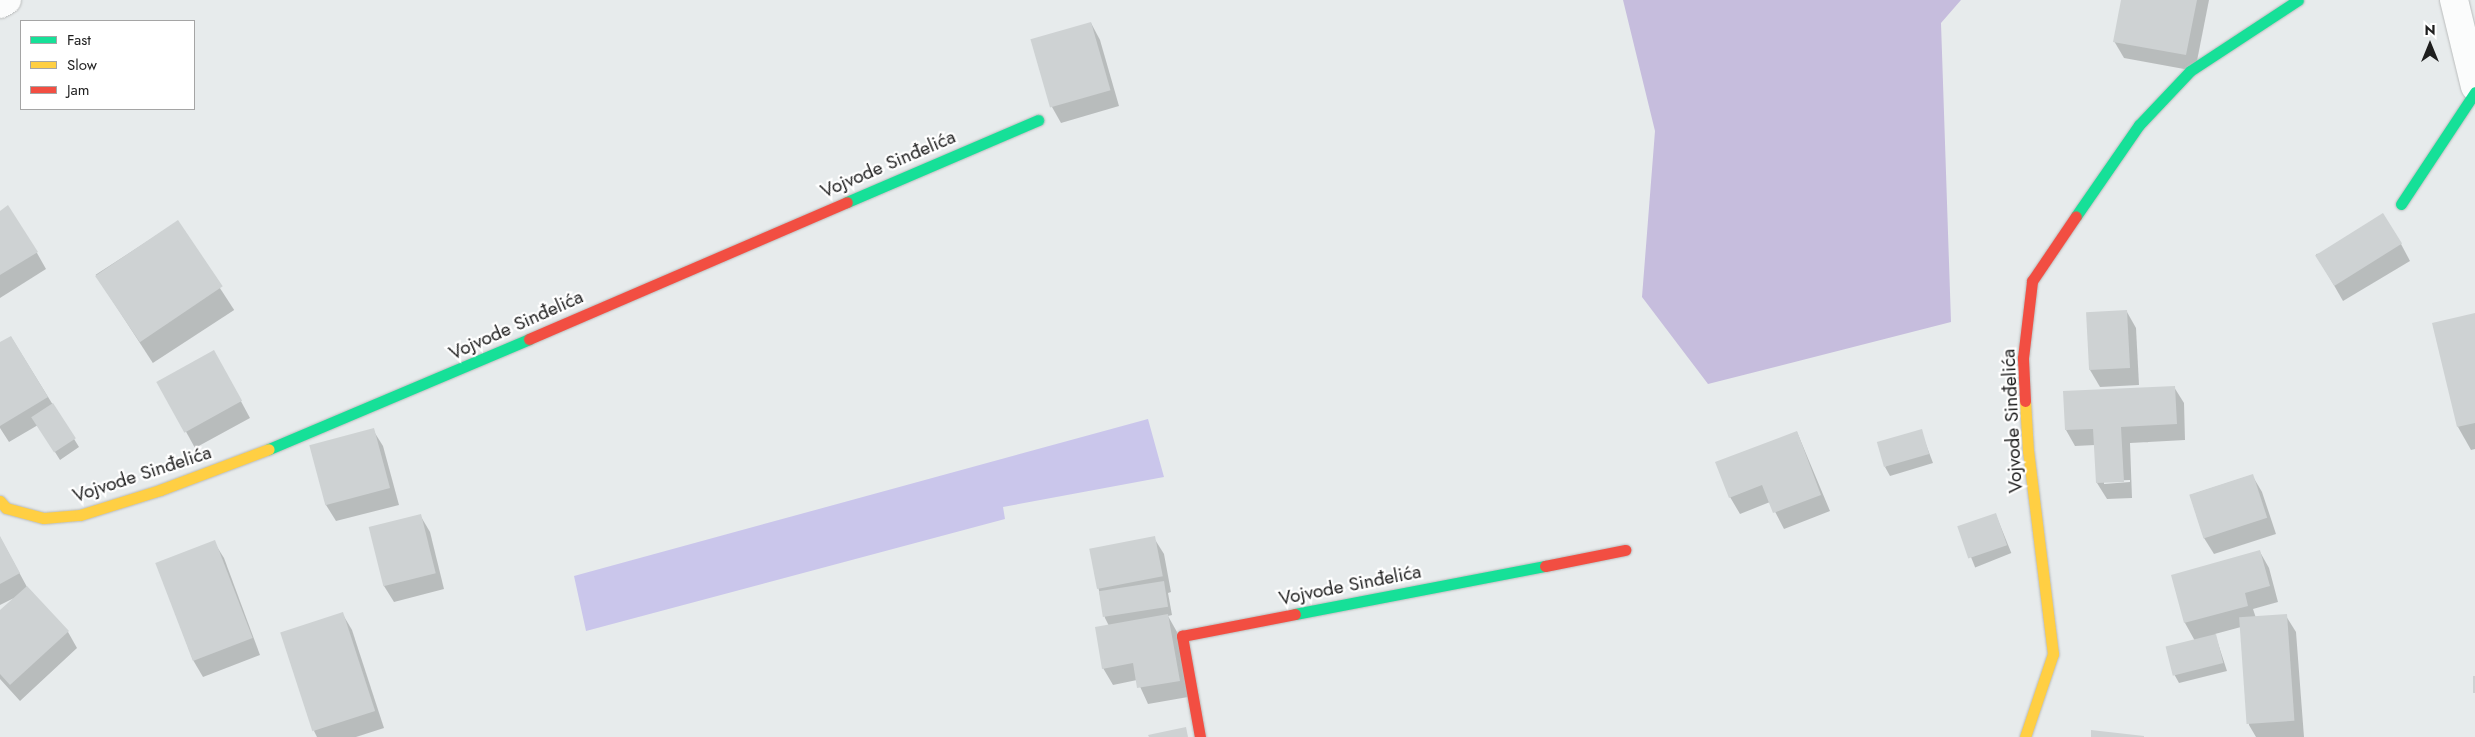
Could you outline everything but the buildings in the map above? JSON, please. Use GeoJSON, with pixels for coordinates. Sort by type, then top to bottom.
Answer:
{"type":"FeatureCollection","features":[{"type":"Feature","properties":{"kind":"street"},"geometry":{"type":"LineString","coordinates":[[0,4],[7,0]]}},
{"type":"Feature","properties":{"kind":"street","name":"Vojvode Sinđelića"},"geometry":{"type":"LineString","coordinates":[[2025,737],[2054,654],[2028,451],[2023,368],[2032,282],[2139,124],[2190,71],[2298,0]]}},
{"type":"Feature","properties":{"kind":"street"},"geometry":{"type":"LineString","coordinates":[[2454,0],[2475,87]]}},
{"type":"Feature","properties":{"kind":"street"},"geometry":{"type":"LineString","coordinates":[[2401,204],[2475,92]]}},
{"type":"Feature","properties":{"kind":"street","name":"Vojvode Sinđelića"},"geometry":{"type":"LineString","coordinates":[[0,501],[6,508],[44,518],[80,515],[160,490],[317,430],[1038,120]]}},
{"type":"Feature","properties":{"kind":"street","name":"Vojvode Sinđelića"},"geometry":{"type":"LineString","coordinates":[[1200,737],[1182,636],[1625,550]]}},
{"type":"Feature","properties":{"kind":"shaded area"},"geometry":{"type":"Polygon","coordinates":[[[1623,0],[1961,0],[1941,23],[1951,322],[1708,384],[1642,297],[1655,131],[1623,0]]]}},
{"type":"Feature","properties":{"kind":"shaded area"},"geometry":{"type":"Polygon","coordinates":[[[1148,419],[1164,477],[1003,507],[1005,519],[586,631],[574,576],[1148,419]]]}},
{"type":"Feature","properties":{"kind":"traffic: fast"},"geometry":{"type":"LineString","coordinates":[[2076,216],[2139,125],[2190,71],[2298,0]]}},
{"type":"Feature","properties":{"kind":"traffic: fast"},"geometry":{"type":"LineString","coordinates":[[2401,204],[2475,92]]}},
{"type":"Feature","properties":{"kind":"traffic: fast"},"geometry":{"type":"LineString","coordinates":[[847,202],[1038,120]]}},
{"type":"Feature","properties":{"kind":"traffic: fast"},"geometry":{"type":"LineString","coordinates":[[269,449],[529,339]]}},
{"type":"Feature","properties":{"kind":"traffic: fast"},"geometry":{"type":"LineString","coordinates":[[1295,614],[1545,566]]}},
{"type":"Feature","properties":{"kind":"traffic: slow"},"geometry":{"type":"LineString","coordinates":[[2025,401],[2028,451],[2053,654],[2025,737]]}},
{"type":"Feature","properties":{"kind":"traffic: slow"},"geometry":{"type":"LineString","coordinates":[[0,501],[6,508],[44,518],[80,515],[160,490],[269,449]]}},
{"type":"Feature","properties":{"kind":"traffic: jam"},"geometry":{"type":"LineString","coordinates":[[529,339],[847,202]]}},
{"type":"Feature","properties":{"kind":"traffic: jam"},"geometry":{"type":"LineString","coordinates":[[2025,401],[2023,358],[2032,281],[2076,216]]}},
{"type":"Feature","properties":{"kind":"traffic: jam"},"geometry":{"type":"LineString","coordinates":[[1545,566],[1625,550]]}},
{"type":"Feature","properties":{"kind":"traffic: jam"},"geometry":{"type":"LineString","coordinates":[[1200,737],[1182,636],[1295,614]]}}]}
